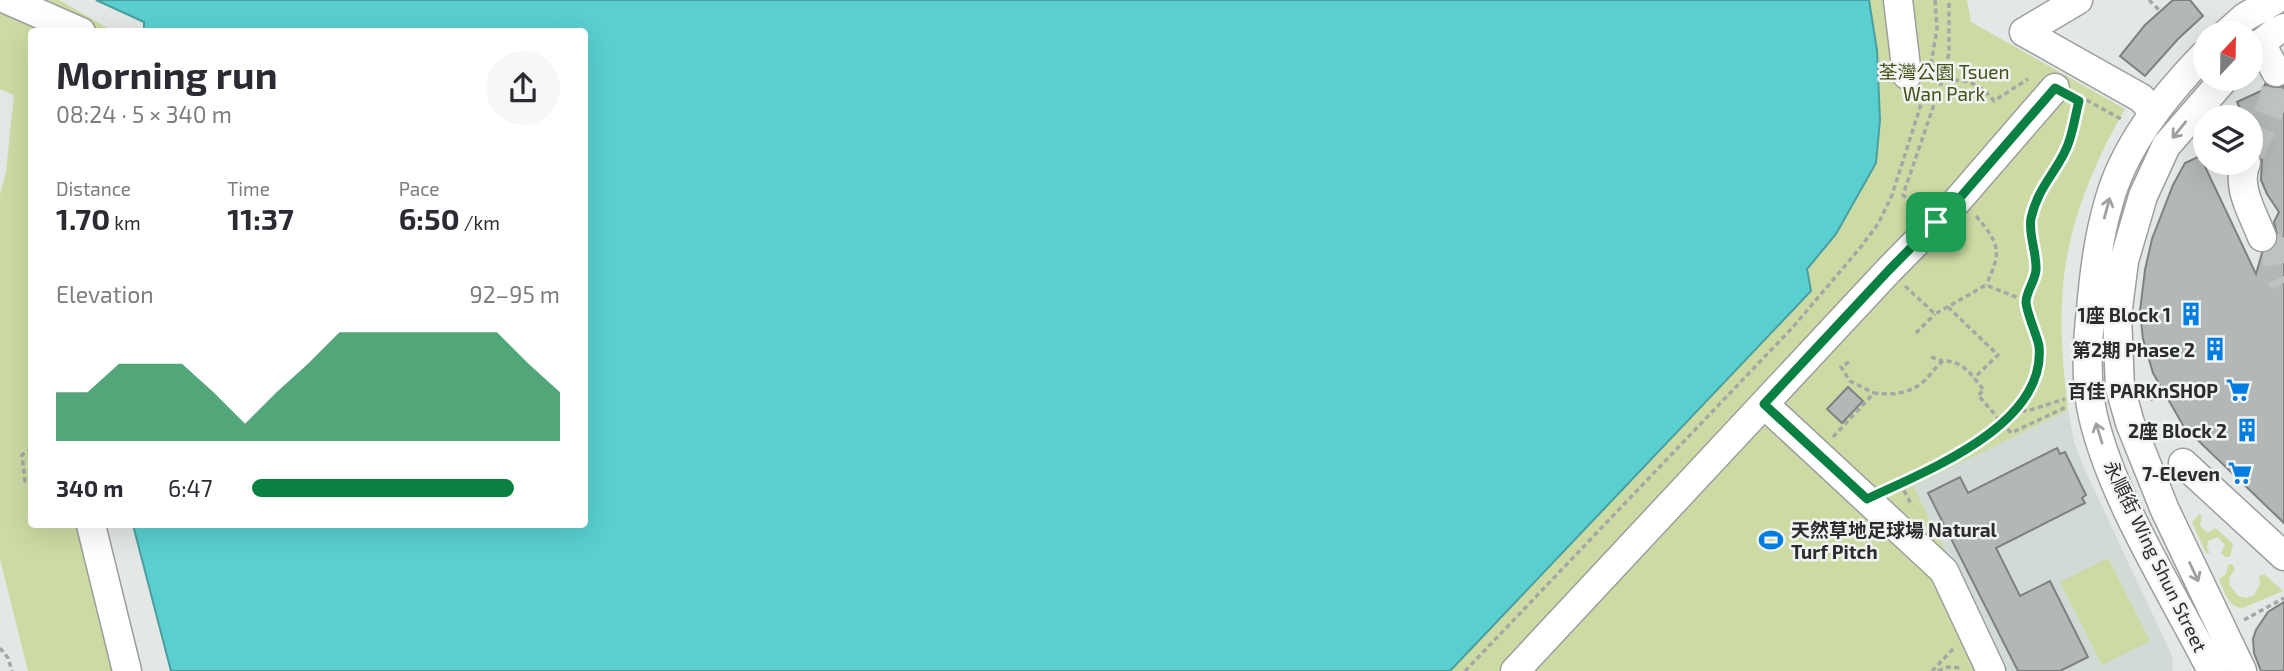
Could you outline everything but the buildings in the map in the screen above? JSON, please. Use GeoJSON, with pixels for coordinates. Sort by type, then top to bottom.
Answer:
{"type":"FeatureCollection","features":[{"type":"Feature","properties":{"kind":"street"},"geometry":{"type":"LineString","coordinates":[[8,0],[72,28]]}},
{"type":"Feature","properties":{"kind":"street"},"geometry":{"type":"LineString","coordinates":[[1898,0],[1907,75]]}},
{"type":"Feature","properties":{"kind":"street"},"geometry":{"type":"LineString","coordinates":[[2078,0],[2024,32],[2141,98],[2154,112]]}},
{"type":"Feature","properties":{"kind":"street"},"geometry":{"type":"LineString","coordinates":[[2242,21],[2265,2]]}},
{"type":"Feature","properties":{"kind":"street"},"geometry":{"type":"LineString","coordinates":[[2265,41],[2276,72]]}},
{"type":"Feature","properties":{"kind":"street","name":"永順街 Wing Shun Street"},"geometry":{"type":"LineString","coordinates":[[2193,68],[2154,112],[2132,150],[2108,203],[2095,266],[2088,339],[2089,383],[2093,415],[2113,475],[2212,671]]}},
{"type":"Feature","properties":{"kind":"street"},"geometry":{"type":"LineString","coordinates":[[1515,671],[1889,270],[2063,90]]}},
{"type":"Feature","properties":{"kind":"street","name":"永順街 Wing Shun Street"},"geometry":{"type":"LineString","coordinates":[[2214,91],[2166,146],[2143,196],[2124,261],[2117,316],[2120,388],[2130,423],[2165,510],[2242,671]]}},
{"type":"Feature","properties":{"kind":"street"},"geometry":{"type":"LineString","coordinates":[[2243,175],[2242,185],[2262,237]]}},
{"type":"Feature","properties":{"kind":"street"},"geometry":{"type":"LineString","coordinates":[[1764,404],[1867,499],[1938,578],[1991,671]]}},
{"type":"Feature","properties":{"kind":"street"},"geometry":{"type":"LineString","coordinates":[[2183,463],[2284,556]]}},
{"type":"Feature","properties":{"kind":"street"},"geometry":{"type":"LineString","coordinates":[[92,528],[127,671]]}},
{"type":"Feature","properties":{"kind":"path"},"geometry":{"type":"LineString","coordinates":[[1465,671],[1793,327],[1878,224],[1892,195],[1926,89],[1937,29],[1936,0]]}},
{"type":"Feature","properties":{"kind":"path"},"geometry":{"type":"LineString","coordinates":[[1936,222],[1903,195],[1949,53],[1949,0]]}},
{"type":"Feature","properties":{"kind":"path"},"geometry":{"type":"LineString","coordinates":[[2149,0],[2160,11]]}},
{"type":"Feature","properties":{"kind":"path"},"geometry":{"type":"LineString","coordinates":[[1942,80],[1970,82],[1985,89],[1994,100],[2034,76],[2126,122]]}},
{"type":"Feature","properties":{"kind":"path"},"geometry":{"type":"LineString","coordinates":[[1867,499],[1949,460],[1974,445],[2024,400],[2037,372],[2039,347],[2026,301],[2036,272],[2031,220],[2043,185],[2067,148],[2079,101],[2063,90]]}},
{"type":"Feature","properties":{"kind":"path"},"geometry":{"type":"LineString","coordinates":[[1916,333],[1935,314],[1986,285],[1995,267],[1998,254],[1996,243],[1973,213],[1958,200]]}},
{"type":"Feature","properties":{"kind":"path"},"geometry":{"type":"LineString","coordinates":[[1889,270],[1935,314]]}},
{"type":"Feature","properties":{"kind":"path"},"geometry":{"type":"LineString","coordinates":[[1986,285],[2026,301]]}},
{"type":"Feature","properties":{"kind":"path"},"geometry":{"type":"LineString","coordinates":[[1948,307],[1998,355],[1974,378]]}},
{"type":"Feature","properties":{"kind":"path"},"geometry":{"type":"LineString","coordinates":[[1931,357],[1961,364],[1984,390],[1978,395],[2011,433],[2067,406]]}},
{"type":"Feature","properties":{"kind":"path"},"geometry":{"type":"LineString","coordinates":[[1849,362],[1841,367],[1850,381],[1874,393],[1900,393],[1913,389],[1924,381],[1943,361]]}},
{"type":"Feature","properties":{"kind":"path"},"geometry":{"type":"LineString","coordinates":[[2150,400],[2162,392]]}},
{"type":"Feature","properties":{"kind":"path"},"geometry":{"type":"LineString","coordinates":[[1838,431],[1874,393]]}},
{"type":"Feature","properties":{"kind":"path"},"geometry":{"type":"LineString","coordinates":[[2013,410],[2027,411],[2066,399]]}},
{"type":"Feature","properties":{"kind":"path"},"geometry":{"type":"LineString","coordinates":[[28,451],[22,455],[25,481],[28,482]]}},
{"type":"Feature","properties":{"kind":"path"},"geometry":{"type":"LineString","coordinates":[[2236,625],[2263,607],[2284,598]]}},
{"type":"Feature","properties":{"kind":"path"},"geometry":{"type":"LineString","coordinates":[[0,648],[8,658],[12,671]]}},
{"type":"Feature","properties":{"kind":"path"},"geometry":{"type":"LineString","coordinates":[[1937,671],[1948,667],[1973,671]]}},
{"type":"Feature","properties":{"kind":"shaded area"},"geometry":{"type":"Polygon","coordinates":[[[2068,410],[2074,442],[2084,468],[2173,658],[2172,671],[2005,671],[1912,486],[2068,410]]]}},
{"type":"Feature","properties":{"kind":"green space"},"geometry":{"type":"Polygon","coordinates":[[[0,0],[59,0],[108,28],[28,28],[28,528],[103,528],[138,671],[28,671],[0,559],[0,194],[6,172],[14,95],[0,89],[0,0]]]}},
{"type":"Feature","properties":{"kind":"green space","name":"荃灣公園 Tsuen Wan Park"},"geometry":{"type":"Polygon","coordinates":[[[1869,0],[1967,0],[1971,22],[2125,109],[2091,178],[2068,252],[2062,316],[2068,410],[1913,486],[2005,671],[1450,671],[1811,291],[1807,269],[1836,234],[1876,163],[1880,120],[1877,50],[1869,0]]]}},
{"type":"Feature","properties":{"kind":"green space"},"geometry":{"type":"Polygon","coordinates":[[[2200,514],[2200,525],[2205,531],[2216,528],[2233,544],[2230,557],[2221,553],[2225,545],[2218,537],[2208,541],[2207,548],[2210,553],[2206,553],[2192,522],[2200,514]]]}},
{"type":"Feature","properties":{"kind":"green space"},"geometry":{"type":"Polygon","coordinates":[[[2108,558],[2150,641],[2102,665],[2060,582],[2108,558]]]}},
{"type":"Feature","properties":{"kind":"green space"},"geometry":{"type":"Polygon","coordinates":[[[2232,564],[2235,569],[2229,584],[2238,596],[2246,598],[2254,595],[2260,584],[2259,576],[2264,574],[2283,591],[2243,608],[2234,605],[2227,598],[2219,579],[2226,574],[2228,565],[2232,564]]]}},
{"type":"Feature","properties":{"kind":"water"},"geometry":{"type":"Polygon","coordinates":[[[96,0],[1869,0],[1877,50],[1880,120],[1876,163],[1836,234],[1807,269],[1811,291],[1450,671],[171,671],[134,528],[588,528],[588,28],[144,28],[144,22],[96,0]]]}},
{"type":"Feature","properties":{"kind":"tunnel"},"geometry":{"type":"LineString","coordinates":[[2263,126],[2272,104],[2276,72]]}},
{"type":"Feature","properties":{"kind":"tunnel"},"geometry":{"type":"LineString","coordinates":[[2284,238],[2276,260],[2284,283]]}},
{"type":"Feature","properties":{"kind":"place","name":"1座 Block 1"},"geometry":{"type":"Point","coordinates":[2191,314]}},
{"type":"Feature","properties":{"kind":"place","name":"第2期 Phase 2"},"geometry":{"type":"Point","coordinates":[2215,349]}},
{"type":"Feature","properties":{"kind":"place","name":"百佳 PARKnSHOP"},"geometry":{"type":"Point","coordinates":[2238,390]}},
{"type":"Feature","properties":{"kind":"place","name":"2座 Block 2"},"geometry":{"type":"Point","coordinates":[2247,430]}},
{"type":"Feature","properties":{"kind":"place","name":"7-Eleven"},"geometry":{"type":"Point","coordinates":[2240,473]}},
{"type":"Feature","properties":{"kind":"place","name":"天然草地足球場 Natural Turf Pitch"},"geometry":{"type":"Point","coordinates":[1771,540]}},
{"type":"Feature","properties":{"kind":"route"},"geometry":{"type":"LineString","coordinates":[[2055,88],[2079,101],[2067,148],[2043,185],[2031,220],[2036,272],[2026,301],[2039,347],[2037,372],[2032,385],[2024,400],[1974,445],[1949,460],[1867,499],[1764,404],[1936,222],[2055,88]]}}]}
